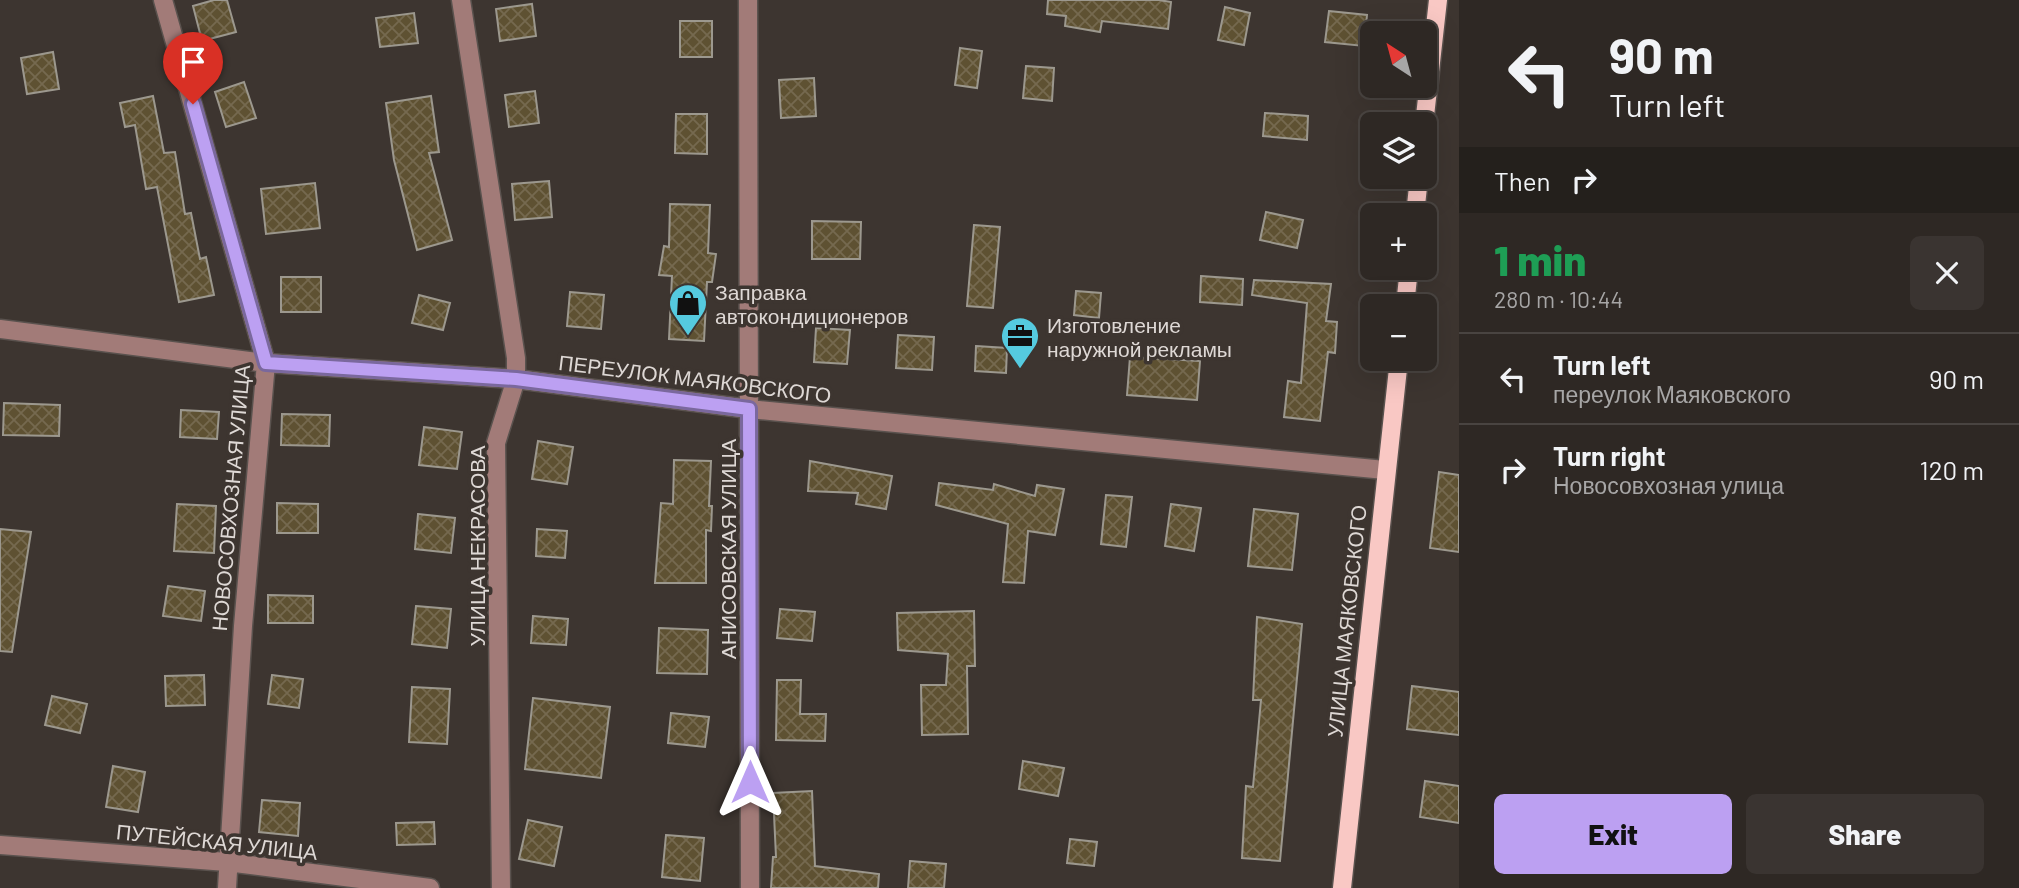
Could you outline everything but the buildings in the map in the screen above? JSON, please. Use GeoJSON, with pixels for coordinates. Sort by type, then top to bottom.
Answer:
{"type":"FeatureCollection","features":[{"type":"Feature","properties":{"kind":"main road"},"geometry":{"type":"LineString","coordinates":[[1425,112],[1438,0]]}},
{"type":"Feature","properties":{"kind":"main road","name":"УЛИЦА МАЯКОВСКОГО"},"geometry":{"type":"LineString","coordinates":[[1342,888],[1397,371]]}},
{"type":"Feature","properties":{"kind":"street","name":"НОВОСОВХОЗНАЯ УЛИЦА"},"geometry":{"type":"LineString","coordinates":[[163,0],[266,363],[243,626],[227,888]]}},
{"type":"Feature","properties":{"kind":"street","name":"УЛИЦА НЕКРАСОВА"},"geometry":{"type":"LineString","coordinates":[[461,0],[516,358],[516,379],[496,443],[501,888]]}},
{"type":"Feature","properties":{"kind":"street","name":"АНИСОВСКАЯ УЛИЦА"},"geometry":{"type":"LineString","coordinates":[[748,0],[750,888]]}},
{"type":"Feature","properties":{"kind":"street","name":"ПЕРЕУЛОК МАЯКОВСКОГО"},"geometry":{"type":"LineString","coordinates":[[0,329],[266,363],[516,379],[749,409],[1385,470]]}},
{"type":"Feature","properties":{"kind":"street","name":"ПУТЕЙСКАЯ УЛИЦА"},"geometry":{"type":"LineString","coordinates":[[0,845],[228,862],[430,888]]}},
{"type":"Feature","properties":{"kind":"place","name":"Заправка автокондиционеров"},"geometry":{"type":"Point","coordinates":[688,337]}},
{"type":"Feature","properties":{"kind":"place","name":"Изготовление наружной рекламы"},"geometry":{"type":"Point","coordinates":[1020,370]}},
{"type":"Feature","properties":{"kind":"route"},"geometry":{"type":"LineString","coordinates":[[193,104],[266,363],[516,379],[749,409],[750,782]]}}]}
